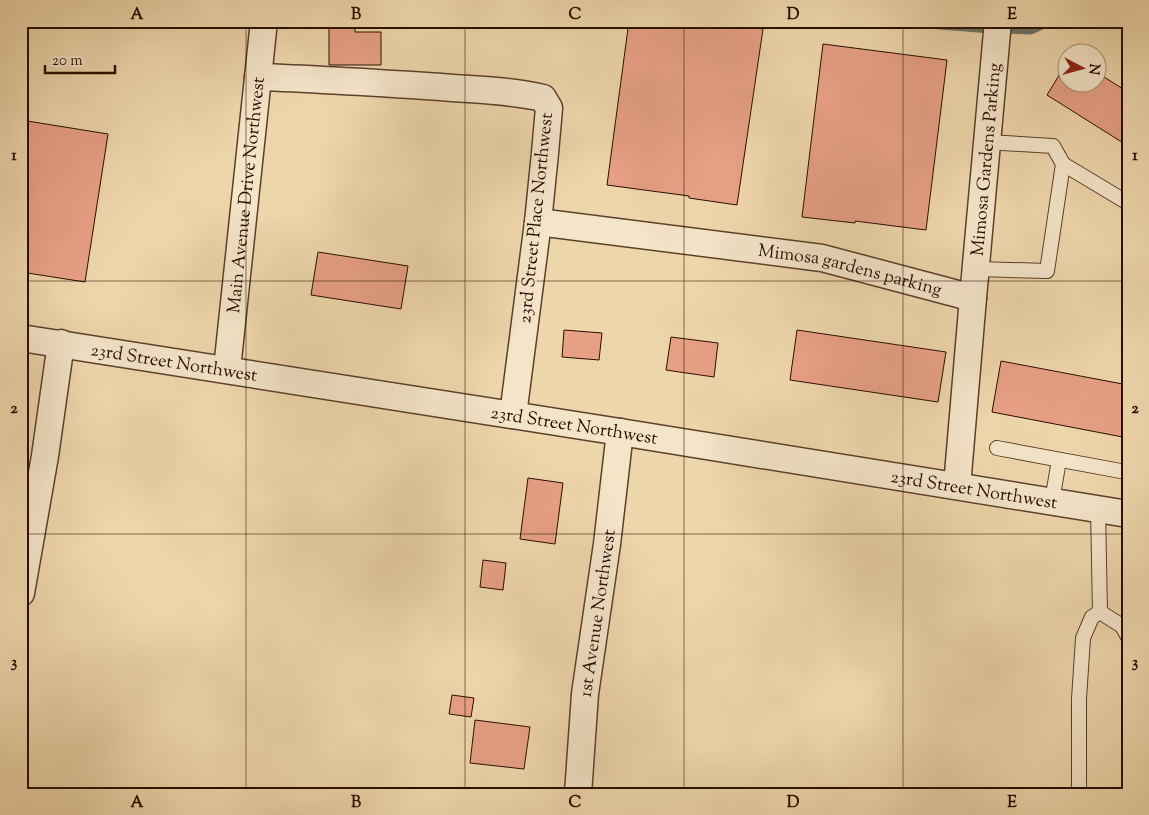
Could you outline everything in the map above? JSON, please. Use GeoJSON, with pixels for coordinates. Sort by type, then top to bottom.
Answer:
{"type":"FeatureCollection","features":[{"type":"Feature","properties":{"kind":"street","name":"Main Avenue Drive Northwest"},"geometry":{"type":"LineString","coordinates":[[227,369],[264,21]]}},
{"type":"Feature","properties":{"kind":"street","name":"Mimosa Gardens Parking"},"geometry":{"type":"LineString","coordinates":[[973,298],[998,21]]}},
{"type":"Feature","properties":{"kind":"street","name":"23rd Street Place Northwest"},"geometry":{"type":"LineString","coordinates":[[258,77],[338,80],[449,88],[528,94],[543,98],[549,108],[538,222],[513,415]]}},
{"type":"Feature","properties":{"kind":"street","name":"Mimosa gardens parking"},"geometry":{"type":"LineString","coordinates":[[538,222],[822,258],[973,298]]}},
{"type":"Feature","properties":{"kind":"street"},"geometry":{"type":"LineString","coordinates":[[956,486],[973,298]]}},
{"type":"Feature","properties":{"kind":"street","name":"23rd Street Northwest"},"geometry":{"type":"LineString","coordinates":[[21,338],[227,369],[1128,514]]}},
{"type":"Feature","properties":{"kind":"street"},"geometry":{"type":"LineString","coordinates":[[21,593],[45,456],[61,343]]}},
{"type":"Feature","properties":{"kind":"street","name":"1st Avenue Northwest"},"geometry":{"type":"LineString","coordinates":[[578,794],[585,694],[607,544],[620,432]]}},
{"type":"Feature","properties":{"kind":"lane"},"geometry":{"type":"LineString","coordinates":[[987,142],[1054,146],[1063,164],[1128,203]]}},
{"type":"Feature","properties":{"kind":"lane"},"geometry":{"type":"LineString","coordinates":[[976,269],[1046,271],[1063,164]]}},
{"type":"Feature","properties":{"kind":"lane"},"geometry":{"type":"LineString","coordinates":[[997,448],[1126,472]]}},
{"type":"Feature","properties":{"kind":"lane"},"geometry":{"type":"LineString","coordinates":[[1052,501],[1059,460]]}},
{"type":"Feature","properties":{"kind":"lane"},"geometry":{"type":"LineString","coordinates":[[1098,509],[1100,612]]}},
{"type":"Feature","properties":{"kind":"lane"},"geometry":{"type":"LineString","coordinates":[[1100,612],[1122,626],[1128,637]]}},
{"type":"Feature","properties":{"kind":"lane"},"geometry":{"type":"LineString","coordinates":[[1078,794],[1083,638],[1092,617],[1100,612]]}},
{"type":"Feature","properties":{"kind":"building"},"geometry":{"type":"Polygon","coordinates":[[[329,21],[355,21],[355,32],[381,32],[381,65],[329,65],[329,21]]]}},
{"type":"Feature","properties":{"kind":"building"},"geometry":{"type":"Polygon","coordinates":[[[629,21],[713,21],[763,29],[737,205],[689,198],[689,196],[607,185],[629,21]]]}},
{"type":"Feature","properties":{"kind":"building"},"geometry":{"type":"Polygon","coordinates":[[[823,44],[947,60],[926,230],[855,221],[855,223],[802,217],[823,44]]]}},
{"type":"Feature","properties":{"kind":"building"},"geometry":{"type":"Polygon","coordinates":[[[1106,78],[1128,92],[1128,146],[1047,95],[1056,80],[1056,92],[1106,92],[1106,78]]]}},
{"type":"Feature","properties":{"kind":"building"},"geometry":{"type":"Polygon","coordinates":[[[21,120],[108,134],[85,282],[21,272],[21,120]]]}},
{"type":"Feature","properties":{"kind":"building"},"geometry":{"type":"Polygon","coordinates":[[[318,252],[408,266],[401,309],[311,295],[318,252]]]}},
{"type":"Feature","properties":{"kind":"building"},"geometry":{"type":"Polygon","coordinates":[[[564,330],[602,333],[599,360],[562,357],[564,330]]]}},
{"type":"Feature","properties":{"kind":"building"},"geometry":{"type":"Polygon","coordinates":[[[797,330],[946,352],[938,402],[790,380],[797,330]]]}},
{"type":"Feature","properties":{"kind":"building"},"geometry":{"type":"Polygon","coordinates":[[[671,337],[718,343],[714,377],[666,370],[671,337]]]}},
{"type":"Feature","properties":{"kind":"building"},"geometry":{"type":"Polygon","coordinates":[[[1001,361],[1128,385],[1128,438],[992,412],[1001,361]]]}},
{"type":"Feature","properties":{"kind":"building"},"geometry":{"type":"Polygon","coordinates":[[[528,478],[563,483],[555,544],[520,539],[528,478]]]}},
{"type":"Feature","properties":{"kind":"building"},"geometry":{"type":"Polygon","coordinates":[[[483,560],[506,563],[503,590],[480,587],[483,560]]]}},
{"type":"Feature","properties":{"kind":"building"},"geometry":{"type":"Polygon","coordinates":[[[452,695],[474,698],[471,717],[449,714],[452,695]]]}},
{"type":"Feature","properties":{"kind":"building"},"geometry":{"type":"Polygon","coordinates":[[[475,720],[530,727],[524,769],[470,763],[475,720]]]}},
{"type":"Feature","properties":{"kind":"waterway"},"geometry":{"type":"LineString","coordinates":[[905,21],[915,24],[991,30]]}},
{"type":"Feature","properties":{"kind":"waterway"},"geometry":{"type":"LineString","coordinates":[[1002,30],[1031,31],[1053,21]]}}]}
